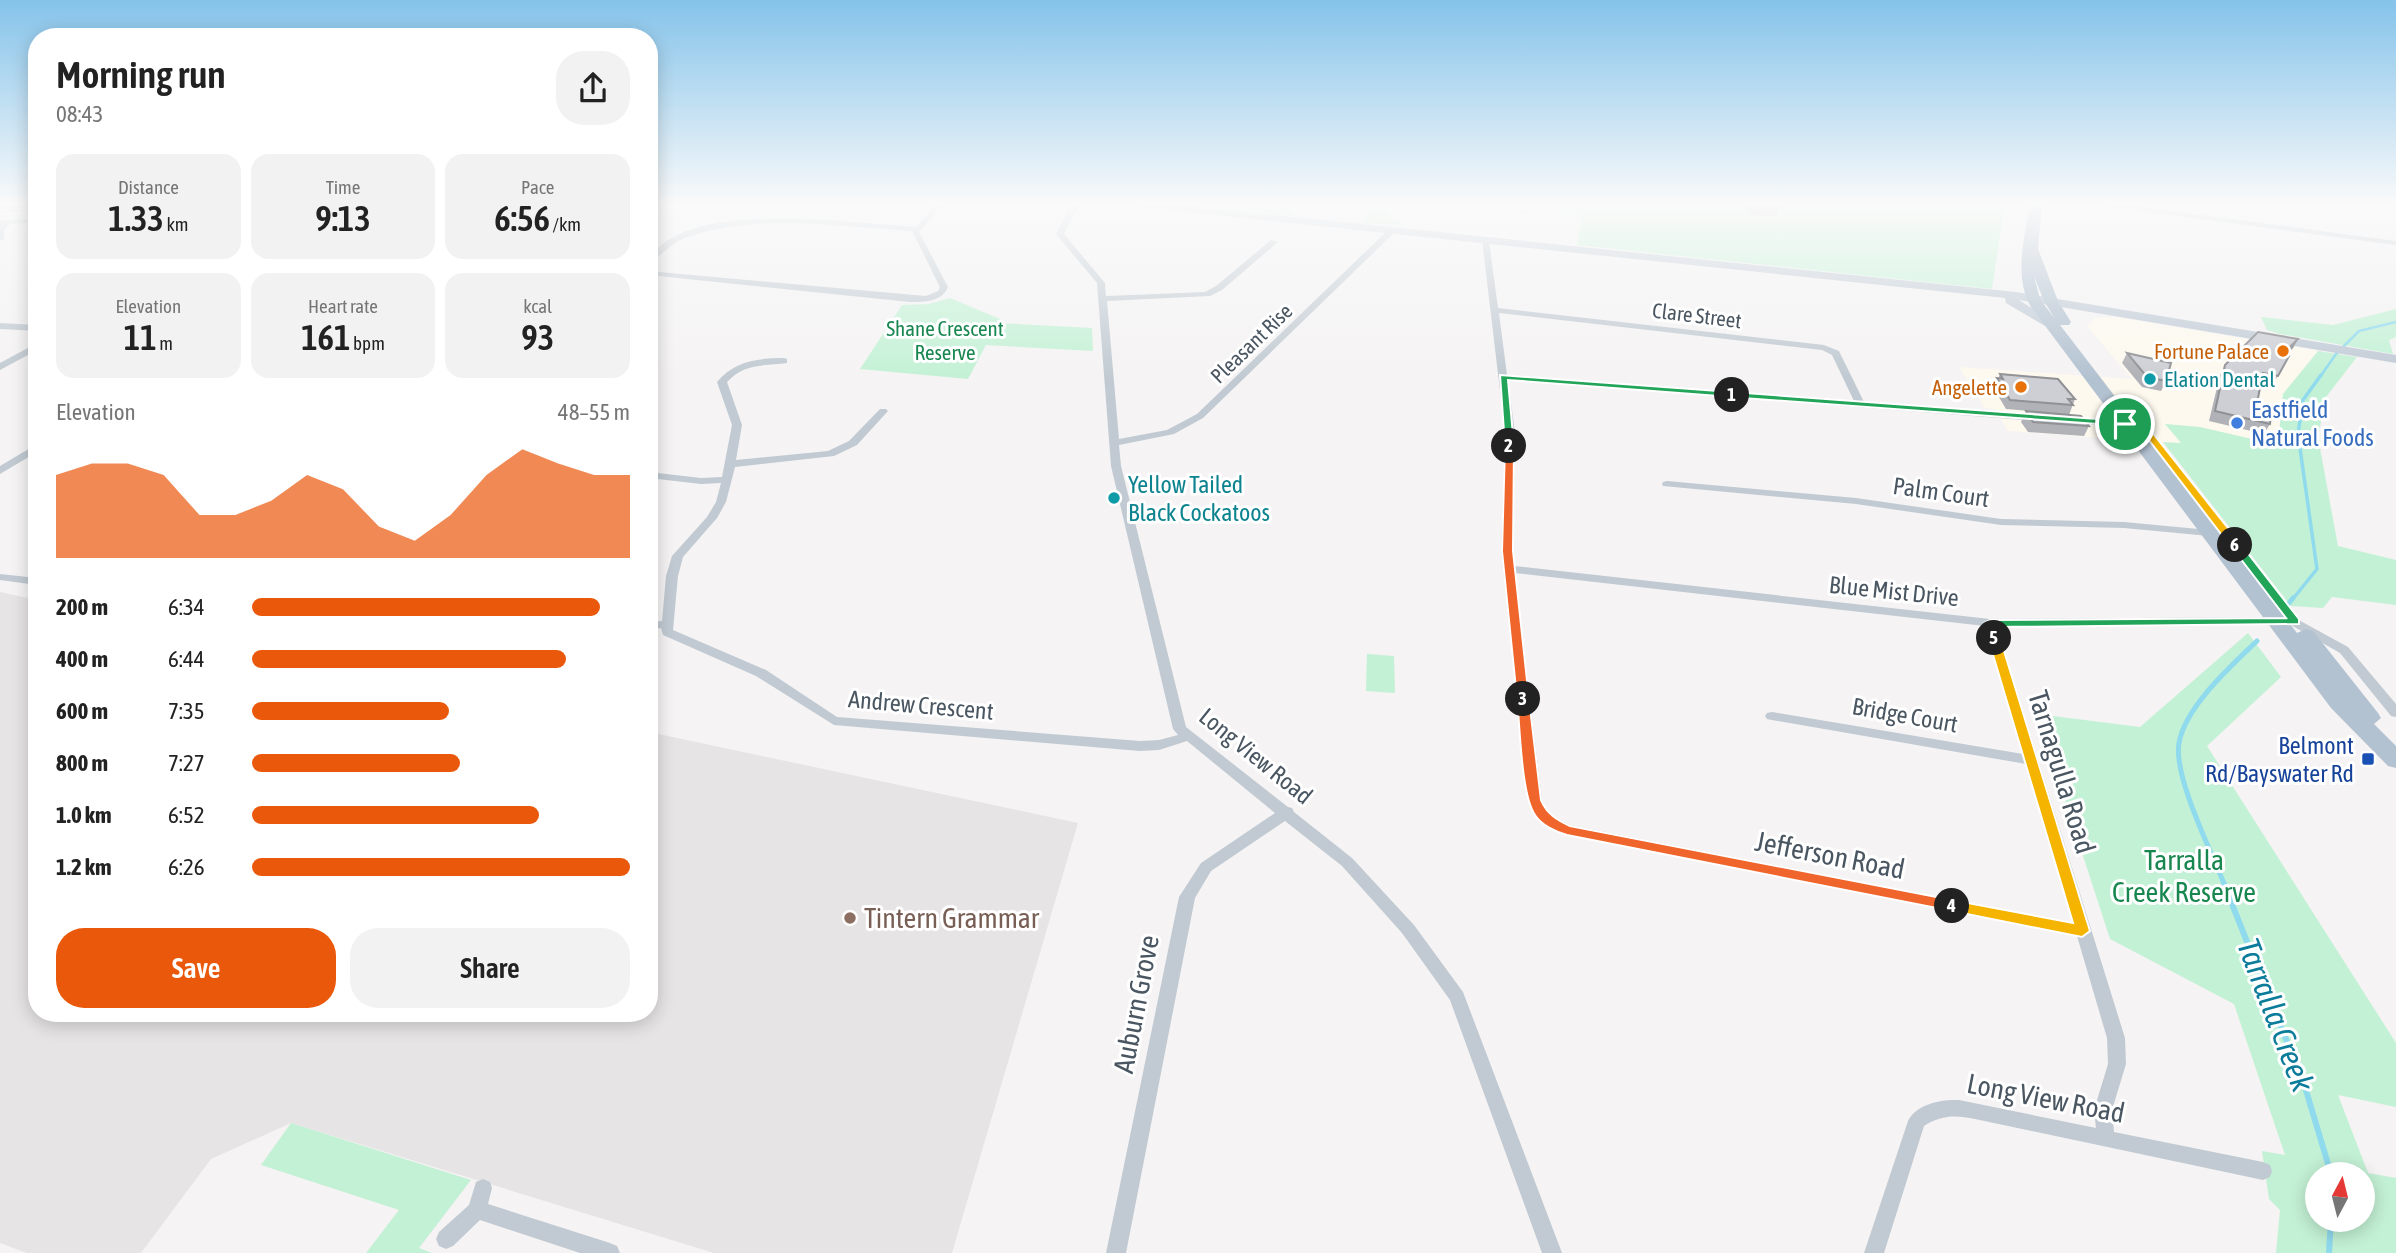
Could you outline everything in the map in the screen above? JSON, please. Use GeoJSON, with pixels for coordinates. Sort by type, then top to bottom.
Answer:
{"type":"FeatureCollection","features":[{"type":"Feature","properties":{"kind":"main road"},"geometry":{"type":"LineString","coordinates":[[1680,261],[1971,292],[2010,300],[2055,321],[2076,314],[2107,310]]}},
{"type":"Feature","properties":{"kind":"main road"},"geometry":{"type":"LineString","coordinates":[[2027,261],[2030,292],[2285,621],[2339,702],[2393,752]]}},
{"type":"Feature","properties":{"kind":"main road"},"geometry":{"type":"LineString","coordinates":[[2036,261],[2055,321]]}},
{"type":"Feature","properties":{"kind":"main road"},"geometry":{"type":"LineString","coordinates":[[2043,277],[2066,297],[2107,310]]}},
{"type":"Feature","properties":{"kind":"main road"},"geometry":{"type":"LineString","coordinates":[[1971,292],[2030,292],[2051,302],[2396,359]]}},
{"type":"Feature","properties":{"kind":"main road"},"geometry":{"type":"LineString","coordinates":[[2131,421],[2209,533],[2285,621]]}},
{"type":"Feature","properties":{"kind":"street"},"geometry":{"type":"LineString","coordinates":[[658,275],[928,299],[942,292],[944,287],[931,261]]}},
{"type":"Feature","properties":{"kind":"street","name":"Long View Road"},"geometry":{"type":"LineString","coordinates":[[1083,261],[1101,283],[1116,466],[1180,729],[1347,862],[1408,929],[1457,997],[1552,1253]]}},
{"type":"Feature","properties":{"kind":"street"},"geometry":{"type":"LineString","coordinates":[[1104,299],[1207,294],[1219,288],[1251,261]]}},
{"type":"Feature","properties":{"kind":"street","name":"Pleasant Rise"},"geometry":{"type":"LineString","coordinates":[[1114,443],[1170,432],[1200,416],[1360,261]]}},
{"type":"Feature","properties":{"kind":"street"},"geometry":{"type":"LineString","coordinates":[[1488,261],[1510,433],[1509,569]]}},
{"type":"Feature","properties":{"kind":"street","name":"Clare Street"},"geometry":{"type":"LineString","coordinates":[[1495,310],[1824,348],[1836,353],[1861,405]]}},
{"type":"Feature","properties":{"kind":"street"},"geometry":{"type":"LineString","coordinates":[[0,326],[28,328]]}},
{"type":"Feature","properties":{"kind":"street"},"geometry":{"type":"LineString","coordinates":[[0,367],[28,351]]}},
{"type":"Feature","properties":{"kind":"street"},"geometry":{"type":"LineString","coordinates":[[658,625],[666,624],[672,576],[678,556],[712,518],[722,502],[737,425],[722,382],[740,367],[766,360],[783,361]]}},
{"type":"Feature","properties":{"kind":"street"},"geometry":{"type":"LineString","coordinates":[[1503,377],[1861,405],[2131,421]]}},
{"type":"Feature","properties":{"kind":"street"},"geometry":{"type":"LineString","coordinates":[[731,464],[830,454],[853,443],[883,411]]}},
{"type":"Feature","properties":{"kind":"street"},"geometry":{"type":"LineString","coordinates":[[0,471],[28,453]]}},
{"type":"Feature","properties":{"kind":"street"},"geometry":{"type":"LineString","coordinates":[[658,476],[701,481],[727,480]]}},
{"type":"Feature","properties":{"kind":"street","name":"Palm Court"},"geometry":{"type":"LineString","coordinates":[[1667,484],[1856,501],[2001,522],[2124,525],[2209,533]]}},
{"type":"Feature","properties":{"kind":"street","name":"Blue Mist Drive"},"geometry":{"type":"LineString","coordinates":[[1509,569],[1990,623],[2285,621]]}},
{"type":"Feature","properties":{"kind":"street","name":"Jefferson Road"},"geometry":{"type":"LineString","coordinates":[[1509,569],[1535,800],[1541,814],[1548,820],[1567,830],[2082,931]]}},
{"type":"Feature","properties":{"kind":"street"},"geometry":{"type":"LineString","coordinates":[[0,577],[28,581]]}},
{"type":"Feature","properties":{"kind":"street"},"geometry":{"type":"LineString","coordinates":[[2285,621],[2344,650],[2396,713]]}},
{"type":"Feature","properties":{"kind":"street","name":"Tarnagulla Road"},"geometry":{"type":"LineString","coordinates":[[1990,623],[2116,1038],[2117,1064],[2103,1110],[2106,1139]]}},
{"type":"Feature","properties":{"kind":"street","name":"Andrew Crescent"},"geometry":{"type":"LineString","coordinates":[[666,624],[667,632],[671,636],[761,673],[793,691],[834,721],[1140,746],[1175,742],[1189,736]]}},
{"type":"Feature","properties":{"kind":"street","name":"Bridge Court"},"geometry":{"type":"LineString","coordinates":[[1772,716],[2030,760]]}},
{"type":"Feature","properties":{"kind":"street","name":"Auburn Grove"},"geometry":{"type":"LineString","coordinates":[[1116,1253],[1187,897],[1206,867],[1287,813]]}},
{"type":"Feature","properties":{"kind":"street","name":"Long View Road"},"geometry":{"type":"LineString","coordinates":[[1874,1253],[1917,1121],[1939,1108],[1956,1107],[2263,1171]]}},
{"type":"Feature","properties":{"kind":"street"},"geometry":{"type":"LineString","coordinates":[[446,1239],[477,1210],[483,1188]]}},
{"type":"Feature","properties":{"kind":"street"},"geometry":{"type":"LineString","coordinates":[[477,1210],[610,1253]]}},
{"type":"Feature","properties":{"kind":"shaded area"},"geometry":{"type":"Polygon","coordinates":[[[2116,317],[2318,351],[2283,394],[2278,446],[2200,427],[2167,424],[2182,444],[2008,431],[1995,409],[1985,408],[1959,367],[2132,379],[2087,326],[2095,318],[2116,317]]]}},
{"type":"Feature","properties":{"kind":"shaded area","name":"Tintern Grammar"},"geometry":{"type":"Polygon","coordinates":[[[0,592],[28,598],[28,1022],[658,1022],[658,734],[1078,823],[952,1253],[714,1253],[291,1123],[211,1159],[141,1253],[27,1253],[0,1243],[0,592]]]}},
{"type":"Feature","properties":{"kind":"green space"},"geometry":{"type":"Polygon","coordinates":[[[1732,261],[1996,261],[1992,289],[1732,261]]]}},
{"type":"Feature","properties":{"kind":"green space","name":"Shane Crescent Reserve"},"geometry":{"type":"Polygon","coordinates":[[[950,298],[1000,319],[999,323],[1092,328],[1093,351],[986,345],[968,379],[860,369],[902,305],[929,304],[950,298]]]}},
{"type":"Feature","properties":{"kind":"green space"},"geometry":{"type":"Polygon","coordinates":[[[2396,309],[2396,337],[2389,340],[2393,354],[2280,334],[2267,330],[2261,317],[2333,325],[2396,309]]]}},
{"type":"Feature","properties":{"kind":"green space"},"geometry":{"type":"Polygon","coordinates":[[[2318,351],[2357,357],[2326,397],[2318,437],[2338,546],[2396,560],[2396,605],[2332,597],[2323,608],[2291,606],[2163,442],[2181,443],[2165,424],[2200,427],[2278,445],[2283,394],[2318,351]]]}},
{"type":"Feature","properties":{"kind":"green space","name":"Tarralla Creek Reserve"},"geometry":{"type":"Polygon","coordinates":[[[2248,633],[2281,677],[2207,746],[2396,1043],[2396,1107],[2338,1095],[2364,1162],[2305,1162],[2305,1232],[2375,1232],[2375,1174],[2396,1178],[2396,1253],[2276,1253],[2280,1210],[2269,1199],[2262,1151],[2285,1155],[2234,1004],[2110,939],[2037,714],[2140,727],[2248,633]]]}},
{"type":"Feature","properties":{"kind":"green space"},"geometry":{"type":"Polygon","coordinates":[[[1367,654],[1394,656],[1395,693],[1366,691],[1367,654]]]}},
{"type":"Feature","properties":{"kind":"green space"},"geometry":{"type":"Polygon","coordinates":[[[291,1123],[471,1180],[419,1248],[432,1253],[366,1253],[399,1210],[261,1165],[291,1123]]]}},
{"type":"Feature","properties":{"kind":"building"},"geometry":{"type":"Polygon","coordinates":[[[2258,332],[2298,339],[2282,354],[2289,356],[2278,376],[2263,373],[2257,403],[2272,406],[2270,424],[2215,411],[2225,365],[2258,332]]]}},
{"type":"Feature","properties":{"kind":"building"},"geometry":{"type":"Polygon","coordinates":[[[2127,353],[2171,363],[2166,381],[2147,377],[2127,353]]]}},
{"type":"Feature","properties":{"kind":"building"},"geometry":{"type":"Polygon","coordinates":[[[2000,374],[2058,379],[2075,399],[2068,399],[2073,405],[2010,400],[1997,378],[2003,379],[2000,374]]]}},
{"type":"Feature","properties":{"kind":"building"},"geometry":{"type":"Polygon","coordinates":[[[2026,411],[2081,416],[2089,426],[2033,422],[2026,411]]]}},
{"type":"Feature","properties":{"kind":"waterway","name":"Tarralla Creek"},"geometry":{"type":"LineString","coordinates":[[2320,377],[2336,354],[2359,331],[2396,322]]}},
{"type":"Feature","properties":{"kind":"waterway","name":"Tarralla Creek"},"geometry":{"type":"LineString","coordinates":[[2292,600],[2317,569],[2298,434],[2303,400],[2321,375]]}},
{"type":"Feature","properties":{"kind":"waterway","name":"Tarralla Creek"},"geometry":{"type":"LineString","coordinates":[[2289,603],[2293,598]]}},
{"type":"Feature","properties":{"kind":"waterway","name":"Tarralla Creek"},"geometry":{"type":"LineString","coordinates":[[2225,886],[2187,794],[2179,757],[2179,743],[2183,729],[2200,701],[2257,641]]}},
{"type":"Feature","properties":{"kind":"waterway","name":"Tarralla Creek"},"geometry":{"type":"LineString","coordinates":[[2224,884],[2305,1087],[2327,1162]]}},
{"type":"Feature","properties":{"kind":"waterway","name":"Tarralla Creek"},"geometry":{"type":"LineString","coordinates":[[2329,1253],[2330,1232]]}},
{"type":"Feature","properties":{"kind":"place","name":"Fortune Palace"},"geometry":{"type":"Point","coordinates":[2283,351]}},
{"type":"Feature","properties":{"kind":"place","name":"Elation Dental"},"geometry":{"type":"Point","coordinates":[2150,379]}},
{"type":"Feature","properties":{"kind":"place","name":"Angelette"},"geometry":{"type":"Point","coordinates":[2021,387]}},
{"type":"Feature","properties":{"kind":"place","name":"Eastfield Natural Foods"},"geometry":{"type":"Point","coordinates":[2237,423]}},
{"type":"Feature","properties":{"kind":"place","name":"Yellow Tailed Black Cockatoos"},"geometry":{"type":"Point","coordinates":[1114,498]}},
{"type":"Feature","properties":{"kind":"place","name":"Belmont Rd/Bayswater Rd"},"geometry":{"type":"Point","coordinates":[2368,759]}},
{"type":"Feature","properties":{"kind":"place","name":"Tintern Grammar"},"geometry":{"type":"Point","coordinates":[850,918]}},
{"type":"Feature","properties":{"kind":"route"},"geometry":{"type":"LineString","coordinates":[[1503,377],[2125,424],[2137,418],[2295,622],[1990,623],[2082,931],[1567,830],[1548,820],[1537,808],[1507,551],[1510,433],[1503,377]]}}]}
